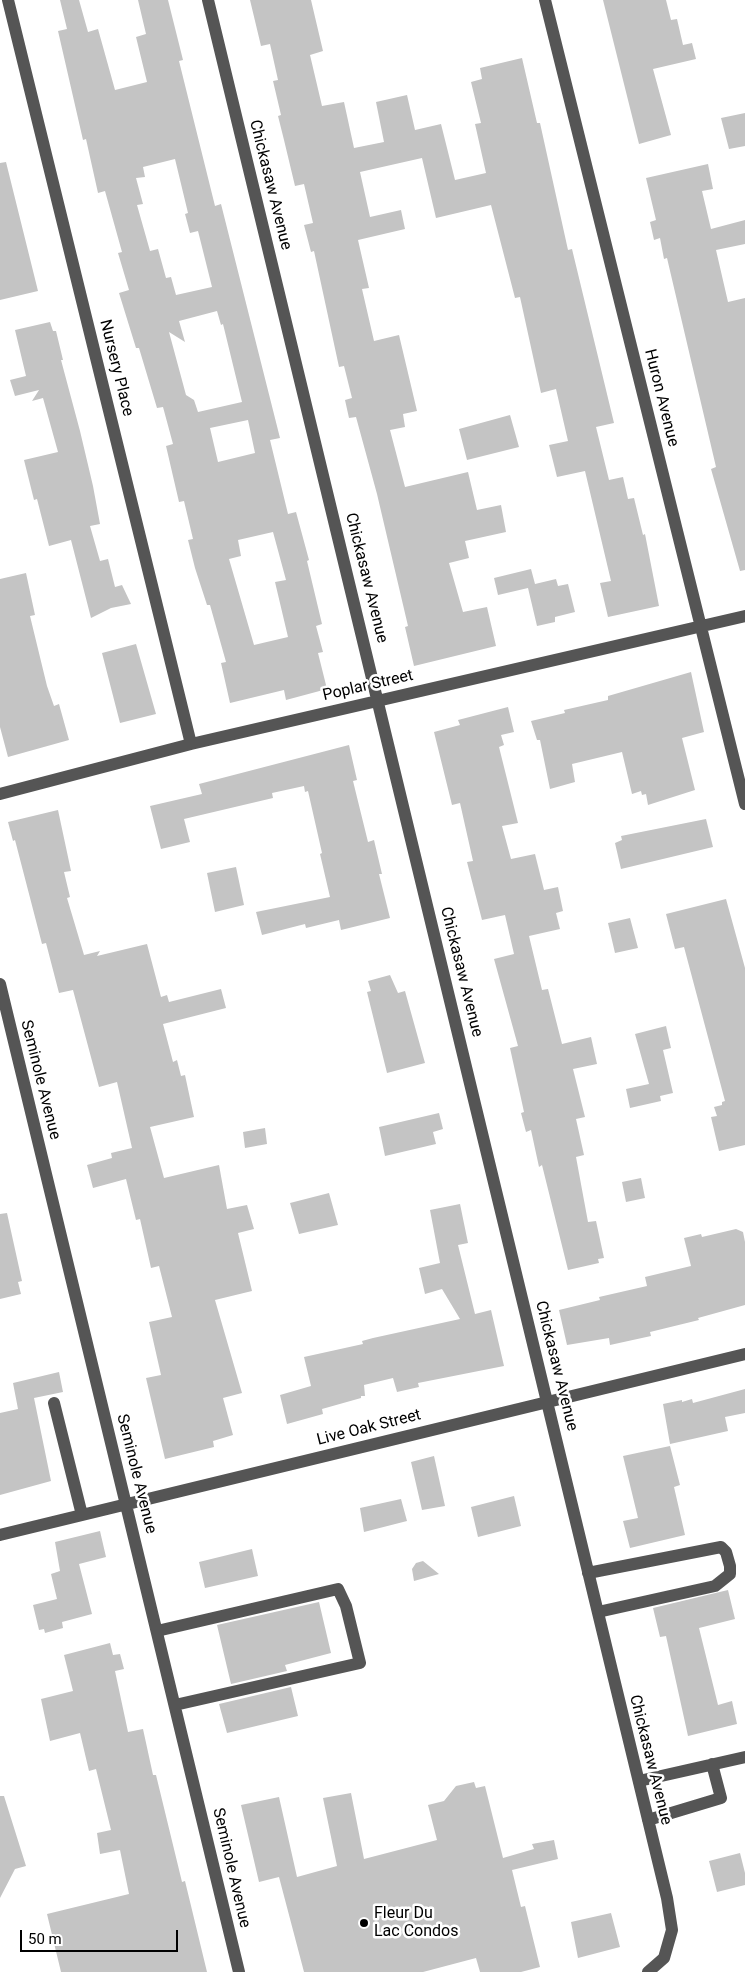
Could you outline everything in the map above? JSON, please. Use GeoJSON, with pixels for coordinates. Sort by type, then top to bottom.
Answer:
{"type":"FeatureCollection","features":[{"type":"Feature","properties":{"kind":"street","name":"Nursery Place"},"geometry":{"type":"LineString","coordinates":[[8,0],[191,744]]}},
{"type":"Feature","properties":{"kind":"street","name":"Chickasaw Avenue"},"geometry":{"type":"LineString","coordinates":[[208,0],[667,1898],[672,1930],[664,1958],[648,1972]]}},
{"type":"Feature","properties":{"kind":"street","name":"Huron Avenue"},"geometry":{"type":"LineString","coordinates":[[545,0],[745,804]]}},
{"type":"Feature","properties":{"kind":"street","name":"Poplar Street"},"geometry":{"type":"LineString","coordinates":[[0,794],[191,744],[745,616]]}},
{"type":"Feature","properties":{"kind":"street","name":"Seminole Avenue"},"geometry":{"type":"LineString","coordinates":[[0,984],[239,1972]]}},
{"type":"Feature","properties":{"kind":"street","name":"Live Oak Street"},"geometry":{"type":"LineString","coordinates":[[0,1534],[745,1354]]}},
{"type":"Feature","properties":{"kind":"street"},"geometry":{"type":"LineString","coordinates":[[54,1403],[82,1515]]}},
{"type":"Feature","properties":{"kind":"street"},"geometry":{"type":"LineString","coordinates":[[588,1573],[721,1547],[726,1552],[730,1566],[730,1574],[715,1586],[598,1612]]}},
{"type":"Feature","properties":{"kind":"street"},"geometry":{"type":"LineString","coordinates":[[158,1631],[338,1589],[346,1606],[360,1663],[175,1705]]}},
{"type":"Feature","properties":{"kind":"street"},"geometry":{"type":"LineString","coordinates":[[639,1781],[745,1757]]}},
{"type":"Feature","properties":{"kind":"street"},"geometry":{"type":"LineString","coordinates":[[648,1820],[721,1798],[712,1764]]}},
{"type":"Feature","properties":{"kind":"building"},"geometry":{"type":"Polygon","coordinates":[[[60,0],[79,0],[88,32],[98,29],[115,90],[147,82],[136,37],[146,34],[138,0],[168,0],[183,60],[179,61],[215,206],[221,204],[280,438],[270,440],[288,514],[296,512],[309,560],[307,561],[322,624],[316,626],[323,652],[318,653],[327,689],[286,700],[284,690],[230,703],[221,663],[226,662],[210,605],[207,605],[195,568],[188,540],[193,539],[184,501],[179,502],[166,446],[173,444],[163,407],[157,408],[139,348],[136,348],[119,293],[129,290],[118,253],[122,252],[105,191],[98,193],[86,139],[83,140],[58,31],[67,29],[60,0]],[[175,159],[143,167],[145,177],[136,178],[143,204],[137,205],[150,251],[158,249],[166,278],[171,277],[176,295],[212,287],[198,231],[190,233],[185,214],[188,213],[175,159]],[[217,311],[179,321],[185,342],[169,332],[186,395],[194,400],[198,412],[242,402],[223,324],[221,325],[217,311]],[[248,420],[210,428],[218,462],[255,453],[248,420]],[[273,532],[238,540],[241,556],[229,559],[254,645],[288,637],[275,582],[286,580],[273,532]]]}},
{"type":"Feature","properties":{"kind":"building"},"geometry":{"type":"Polygon","coordinates":[[[250,0],[311,0],[323,51],[310,55],[322,106],[344,102],[354,148],[384,142],[376,102],[407,95],[415,130],[441,124],[455,180],[486,173],[475,124],[481,123],[471,82],[482,79],[480,68],[522,58],[537,123],[540,123],[568,250],[572,249],[614,423],[596,427],[609,480],[623,477],[628,499],[634,498],[643,535],[645,534],[659,606],[608,617],[600,583],[611,581],[585,471],[557,477],[549,445],[568,441],[556,389],[541,393],[520,297],[515,298],[491,205],[436,218],[422,158],[360,172],[370,217],[401,210],[405,229],[358,240],[369,288],[362,289],[374,341],[399,335],[417,411],[403,414],[405,427],[390,430],[405,487],[468,472],[477,510],[501,505],[506,532],[465,541],[469,558],[449,563],[463,612],[487,607],[496,646],[414,666],[405,627],[408,626],[377,494],[356,417],[349,418],[345,400],[352,398],[344,366],[339,367],[314,251],[311,252],[304,225],[313,223],[304,184],[295,186],[278,116],[281,115],[273,81],[278,80],[270,44],[261,46],[250,0]]]}},
{"type":"Feature","properties":{"kind":"building"},"geometry":{"type":"Polygon","coordinates":[[[603,0],[666,0],[671,20],[677,19],[683,45],[692,43],[696,59],[653,69],[671,135],[639,144],[603,0]]]}},
{"type":"Feature","properties":{"kind":"building"},"geometry":{"type":"Polygon","coordinates":[[[745,113],[745,146],[729,149],[721,118],[745,113]]]}},
{"type":"Feature","properties":{"kind":"building"},"geometry":{"type":"Polygon","coordinates":[[[6,162],[38,291],[0,300],[0,163],[6,162]]]}},
{"type":"Feature","properties":{"kind":"building"},"geometry":{"type":"Polygon","coordinates":[[[708,164],[713,189],[702,191],[711,229],[745,220],[745,244],[716,250],[728,302],[745,298],[745,570],[740,571],[711,469],[716,467],[667,258],[664,259],[660,238],[654,240],[650,222],[656,220],[646,178],[708,164]]]}},
{"type":"Feature","properties":{"kind":"building"},"geometry":{"type":"Polygon","coordinates":[[[50,322],[53,331],[56,331],[63,360],[61,360],[93,486],[100,524],[90,526],[100,561],[108,559],[115,587],[122,585],[131,604],[111,608],[91,618],[71,540],[49,546],[37,499],[34,500],[24,460],[58,452],[43,398],[32,401],[39,390],[15,396],[10,380],[26,376],[15,330],[50,322]]]}},
{"type":"Feature","properties":{"kind":"building"},"geometry":{"type":"Polygon","coordinates":[[[510,415],[519,447],[467,460],[459,429],[510,415]]]}},
{"type":"Feature","properties":{"kind":"building"},"geometry":{"type":"Polygon","coordinates":[[[531,569],[535,584],[556,579],[558,586],[568,584],[575,612],[555,617],[555,622],[537,626],[528,588],[498,595],[494,578],[531,569]]]}},
{"type":"Feature","properties":{"kind":"building"},"geometry":{"type":"Polygon","coordinates":[[[26,573],[35,615],[30,616],[47,686],[54,706],[59,704],[69,740],[8,757],[0,727],[0,579],[26,573]]]}},
{"type":"Feature","properties":{"kind":"building"},"geometry":{"type":"Polygon","coordinates":[[[136,644],[156,714],[120,723],[102,653],[136,644]]]}},
{"type":"Feature","properties":{"kind":"building"},"geometry":{"type":"Polygon","coordinates":[[[691,672],[704,732],[682,738],[695,790],[648,805],[646,794],[642,795],[641,791],[632,794],[622,752],[572,764],[575,782],[550,789],[540,740],[537,740],[531,721],[565,713],[564,710],[608,700],[608,696],[691,672]]]}},
{"type":"Feature","properties":{"kind":"building"},"geometry":{"type":"Polygon","coordinates":[[[508,707],[514,732],[501,735],[504,745],[499,747],[518,823],[502,826],[511,859],[535,854],[544,890],[558,887],[563,911],[556,913],[560,929],[529,936],[542,990],[548,989],[562,1044],[591,1037],[597,1064],[573,1069],[585,1117],[576,1119],[584,1155],[576,1157],[588,1222],[596,1221],[604,1258],[598,1259],[599,1263],[568,1270],[542,1165],[539,1167],[531,1130],[526,1132],[521,1113],[524,1112],[510,1048],[518,1046],[494,959],[514,954],[505,915],[482,920],[467,862],[473,861],[460,803],[452,805],[434,732],[460,725],[458,720],[508,707]]]}},
{"type":"Feature","properties":{"kind":"building"},"geometry":{"type":"Polygon","coordinates":[[[349,745],[357,780],[353,781],[368,842],[374,840],[382,874],[379,874],[390,918],[341,930],[339,920],[306,928],[305,924],[262,935],[256,912],[330,897],[308,791],[305,792],[304,786],[272,793],[273,798],[184,819],[190,842],[161,849],[150,806],[202,794],[199,784],[349,745]]]}},
{"type":"Feature","properties":{"kind":"building"},"geometry":{"type":"Polygon","coordinates":[[[58,810],[71,871],[64,872],[70,897],[67,898],[84,955],[100,951],[97,956],[147,944],[161,997],[167,995],[169,1002],[221,989],[226,1008],[163,1024],[173,1062],[177,1060],[181,1076],[185,1075],[194,1117],[150,1127],[164,1178],[219,1165],[227,1209],[247,1205],[254,1229],[238,1233],[252,1291],[215,1300],[242,1393],[223,1398],[233,1435],[213,1441],[214,1447],[165,1459],[146,1378],[161,1375],[149,1322],[172,1317],[159,1266],[151,1268],[140,1219],[136,1220],[126,1179],[93,1188],[87,1165],[112,1158],[111,1153],[132,1148],[117,1082],[99,1087],[73,990],[59,993],[46,943],[42,944],[15,840],[13,841],[8,822],[58,810]]]}},
{"type":"Feature","properties":{"kind":"building"},"geometry":{"type":"Polygon","coordinates":[[[706,819],[713,847],[621,869],[615,843],[622,840],[621,836],[706,819]]]}},
{"type":"Feature","properties":{"kind":"building"},"geometry":{"type":"Polygon","coordinates":[[[236,867],[244,905],[215,912],[207,873],[236,867]]]}},
{"type":"Feature","properties":{"kind":"building"},"geometry":{"type":"Polygon","coordinates":[[[726,899],[745,968],[745,1145],[719,1151],[711,1117],[717,1116],[714,1107],[722,1105],[722,1102],[725,1101],[684,947],[675,949],[666,914],[726,899]]]}},
{"type":"Feature","properties":{"kind":"building"},"geometry":{"type":"Polygon","coordinates":[[[630,918],[638,948],[615,953],[608,923],[630,918]]]}},
{"type":"Feature","properties":{"kind":"building"},"geometry":{"type":"Polygon","coordinates":[[[390,975],[398,993],[405,991],[425,1063],[387,1073],[367,992],[371,991],[368,981],[390,975]]]}},
{"type":"Feature","properties":{"kind":"building"},"geometry":{"type":"Polygon","coordinates":[[[666,1026],[671,1048],[663,1050],[673,1093],[660,1096],[661,1101],[630,1108],[626,1089],[649,1084],[635,1034],[666,1026]]]}},
{"type":"Feature","properties":{"kind":"building"},"geometry":{"type":"Polygon","coordinates":[[[439,1113],[443,1129],[433,1132],[436,1144],[385,1156],[379,1127],[439,1113]]]}},
{"type":"Feature","properties":{"kind":"building"},"geometry":{"type":"Polygon","coordinates":[[[265,1128],[267,1144],[245,1148],[243,1132],[265,1128]]]}},
{"type":"Feature","properties":{"kind":"building"},"geometry":{"type":"Polygon","coordinates":[[[641,1178],[645,1198],[626,1202],[622,1182],[641,1178]]]}},
{"type":"Feature","properties":{"kind":"building"},"geometry":{"type":"Polygon","coordinates":[[[329,1193],[338,1225],[299,1234],[290,1203],[329,1193]]]}},
{"type":"Feature","properties":{"kind":"building"},"geometry":{"type":"Polygon","coordinates":[[[460,1204],[468,1243],[458,1245],[475,1314],[491,1310],[504,1366],[418,1383],[419,1387],[397,1392],[393,1378],[364,1385],[365,1396],[322,1409],[323,1414],[287,1424],[280,1395],[311,1386],[304,1357],[363,1344],[362,1341],[373,1338],[460,1319],[442,1289],[425,1294],[419,1268],[440,1263],[430,1210],[460,1204]]]}},
{"type":"Feature","properties":{"kind":"building"},"geometry":{"type":"Polygon","coordinates":[[[7,1213],[22,1281],[18,1282],[21,1294],[0,1299],[0,1214],[7,1213]]]}},
{"type":"Feature","properties":{"kind":"building"},"geometry":{"type":"Polygon","coordinates":[[[736,1229],[743,1232],[745,1242],[745,1305],[698,1318],[699,1320],[650,1332],[651,1336],[610,1345],[609,1338],[567,1345],[559,1310],[600,1300],[599,1297],[647,1286],[645,1277],[691,1266],[684,1238],[701,1234],[702,1237],[736,1229]]]}},
{"type":"Feature","properties":{"kind":"building"},"geometry":{"type":"Polygon","coordinates":[[[59,1372],[63,1392],[34,1398],[51,1481],[0,1495],[0,1413],[18,1409],[13,1383],[59,1372]]]}},
{"type":"Feature","properties":{"kind":"building"},"geometry":{"type":"Polygon","coordinates":[[[745,1389],[745,1413],[725,1417],[728,1431],[670,1444],[663,1404],[692,1399],[693,1403],[745,1389]]]}},
{"type":"Feature","properties":{"kind":"building"},"geometry":{"type":"Polygon","coordinates":[[[670,1446],[680,1485],[674,1487],[685,1535],[630,1548],[623,1521],[638,1518],[623,1456],[670,1446]]]}},
{"type":"Feature","properties":{"kind":"building"},"geometry":{"type":"Polygon","coordinates":[[[434,1456],[445,1506],[422,1510],[411,1462],[434,1456]]]}},
{"type":"Feature","properties":{"kind":"building"},"geometry":{"type":"Polygon","coordinates":[[[514,1496],[521,1526],[478,1537],[471,1507],[514,1496]]]}},
{"type":"Feature","properties":{"kind":"building"},"geometry":{"type":"Polygon","coordinates":[[[401,1499],[407,1521],[364,1532],[360,1508],[401,1499]]]}},
{"type":"Feature","properties":{"kind":"building"},"geometry":{"type":"Polygon","coordinates":[[[100,1531],[106,1557],[79,1564],[92,1614],[62,1622],[63,1628],[45,1633],[44,1629],[39,1630],[33,1605],[57,1599],[51,1574],[60,1571],[55,1542],[100,1531]]]}},
{"type":"Feature","properties":{"kind":"building"},"geometry":{"type":"Polygon","coordinates":[[[252,1549],[258,1576],[205,1588],[199,1562],[252,1549]]]}},
{"type":"Feature","properties":{"kind":"building"},"geometry":{"type":"Polygon","coordinates":[[[423,1561],[439,1574],[414,1581],[412,1569],[416,1563],[423,1561]]]}},
{"type":"Feature","properties":{"kind":"building"},"geometry":{"type":"Polygon","coordinates":[[[728,1590],[735,1619],[699,1628],[718,1705],[732,1701],[737,1724],[688,1736],[666,1636],[660,1637],[653,1608],[728,1590]]]}},
{"type":"Feature","properties":{"kind":"building"},"geometry":{"type":"Polygon","coordinates":[[[319,1602],[331,1653],[285,1665],[287,1671],[231,1684],[217,1625],[319,1602]]]}},
{"type":"Feature","properties":{"kind":"building"},"geometry":{"type":"Polygon","coordinates":[[[110,1643],[113,1655],[120,1654],[124,1669],[115,1671],[128,1732],[143,1729],[153,1775],[156,1775],[182,1882],[185,1881],[207,1972],[61,1972],[47,1914],[129,1894],[120,1850],[100,1854],[97,1833],[111,1830],[96,1769],[89,1771],[80,1733],[50,1741],[41,1699],[73,1691],[64,1655],[110,1643]]]}},
{"type":"Feature","properties":{"kind":"building"},"geometry":{"type":"Polygon","coordinates":[[[291,1687],[298,1716],[227,1733],[219,1704],[291,1687]]]}},
{"type":"Feature","properties":{"kind":"building"},"geometry":{"type":"Polygon","coordinates":[[[474,1782],[476,1788],[485,1786],[503,1858],[534,1849],[532,1844],[554,1840],[558,1859],[512,1870],[521,1907],[525,1906],[540,1967],[521,1972],[480,1972],[476,1958],[423,1972],[304,1972],[279,1877],[259,1882],[241,1805],[279,1797],[297,1877],[337,1866],[323,1798],[351,1793],[364,1859],[437,1840],[428,1805],[444,1801],[456,1786],[474,1782]]]}},
{"type":"Feature","properties":{"kind":"building"},"geometry":{"type":"Polygon","coordinates":[[[0,1796],[4,1796],[26,1866],[15,1869],[0,1898],[0,1796]]]}},
{"type":"Feature","properties":{"kind":"building"},"geometry":{"type":"Polygon","coordinates":[[[740,1853],[745,1873],[745,1885],[717,1892],[709,1861],[740,1853]]]}},
{"type":"Feature","properties":{"kind":"building"},"geometry":{"type":"Polygon","coordinates":[[[611,1913],[620,1947],[578,1958],[571,1922],[611,1913]]]}},
{"type":"Feature","properties":{"kind":"place","name":"Fleur Du Lac Condos"},"geometry":{"type":"Point","coordinates":[364,1923]}}]}
